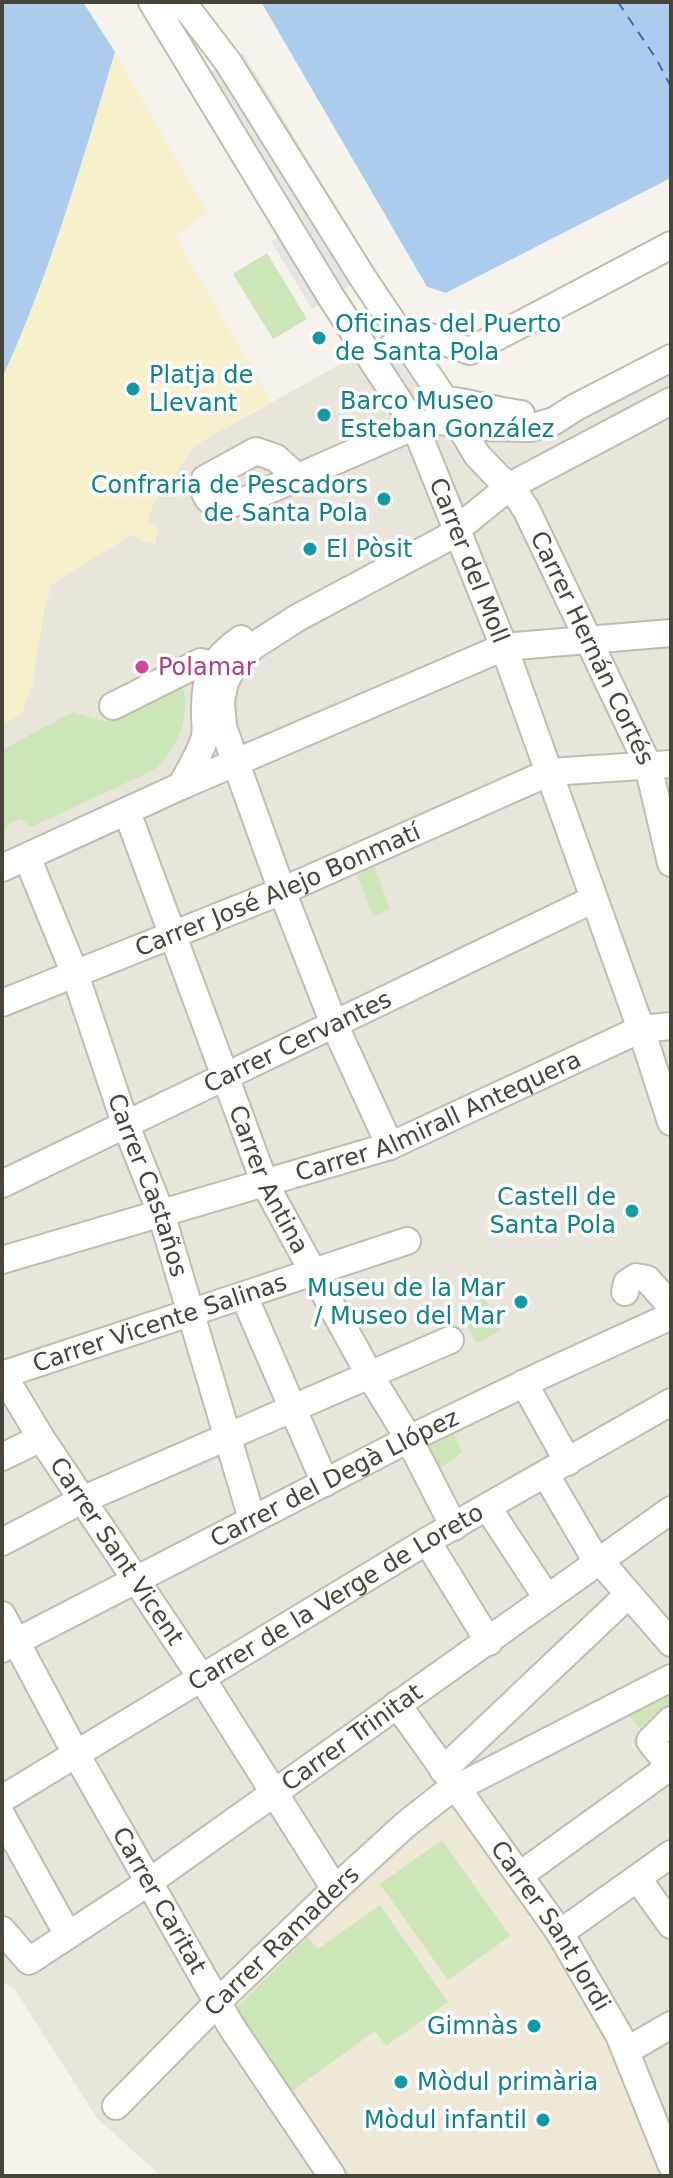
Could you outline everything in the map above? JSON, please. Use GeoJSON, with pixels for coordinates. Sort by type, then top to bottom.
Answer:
{"type":"FeatureCollection","features":[{"type":"Feature","properties":{"kind":"street","name":"Carrer del Moll"},"geometry":{"type":"LineString","coordinates":[[152,2],[415,426],[504,647],[550,772],[671,1122]]}},
{"type":"Feature","properties":{"kind":"street","name":"Carrer del Moll"},"geometry":{"type":"LineString","coordinates":[[177,2],[189,11],[212,40],[407,338],[445,389],[485,466],[510,486]]}},
{"type":"Feature","properties":{"kind":"street"},"geometry":{"type":"LineString","coordinates":[[186,58],[212,40]]}},
{"type":"Feature","properties":{"kind":"street"},"geometry":{"type":"LineString","coordinates":[[371,359],[416,332],[470,351],[671,245]]}},
{"type":"Feature","properties":{"kind":"street"},"geometry":{"type":"LineString","coordinates":[[297,477],[415,426],[439,421],[470,432],[530,428],[554,421],[671,358]]}},
{"type":"Feature","properties":{"kind":"street"},"geometry":{"type":"LineString","coordinates":[[415,426],[424,405],[445,389],[499,412],[527,415],[576,407]]}},
{"type":"Feature","properties":{"kind":"street"},"geometry":{"type":"LineString","coordinates":[[462,1124],[405,1145],[390,1146],[334,1024],[223,727],[221,701],[225,682],[234,665],[252,647],[297,618],[458,530],[510,486],[671,401]]}},
{"type":"Feature","properties":{"kind":"street","name":"Carrer Hernán Cortés"},"geometry":{"type":"LineString","coordinates":[[510,486],[526,509],[590,640],[659,765],[671,863]]}},
{"type":"Feature","properties":{"kind":"street"},"geometry":{"type":"LineString","coordinates":[[181,786],[205,738],[207,679],[212,665],[222,652],[246,636],[297,618]]}},
{"type":"Feature","properties":{"kind":"street"},"geometry":{"type":"LineString","coordinates":[[2,868],[181,786],[504,647],[671,633]]}},
{"type":"Feature","properties":{"kind":"street"},"geometry":{"type":"LineString","coordinates":[[113,706],[201,662],[212,665]]}},
{"type":"Feature","properties":{"kind":"street","name":"Carrer José Alejo Bonmatí"},"geometry":{"type":"LineString","coordinates":[[5,993],[75,974],[282,891],[550,772],[659,765]]}},
{"type":"Feature","properties":{"kind":"street","name":"Carrer Antina"},"geometry":{"type":"LineString","coordinates":[[127,812],[265,1184],[369,1374],[409,1439],[454,1527]]}},
{"type":"Feature","properties":{"kind":"street","name":"Carrer Castaños"},"geometry":{"type":"LineString","coordinates":[[27,857],[75,974],[125,1123],[161,1213],[252,1519]]}},
{"type":"Feature","properties":{"kind":"street","name":"Carrer Cervantes"},"geometry":{"type":"LineString","coordinates":[[2,1184],[594,899]]}},
{"type":"Feature","properties":{"kind":"street","name":"Carrer Almirall Antequera"},"geometry":{"type":"LineString","coordinates":[[2,1260],[390,1146],[641,1029],[671,1026]]}},
{"type":"Feature","properties":{"kind":"street","name":"Carrer Vicente Salinas"},"geometry":{"type":"LineString","coordinates":[[2,1374],[407,1241]]}},
{"type":"Feature","properties":{"kind":"street"},"geometry":{"type":"LineString","coordinates":[[625,1292],[627,1283],[636,1277],[647,1279],[671,1306]]}},
{"type":"Feature","properties":{"kind":"street"},"geometry":{"type":"LineString","coordinates":[[244,1296],[325,1483]]}},
{"type":"Feature","properties":{"kind":"street","name":"Carrer del Degà Llópez"},"geometry":{"type":"LineString","coordinates":[[9,1645],[409,1439],[671,1316]]}},
{"type":"Feature","properties":{"kind":"street"},"geometry":{"type":"LineString","coordinates":[[2,1542],[82,1500],[450,1340]]}},
{"type":"Feature","properties":{"kind":"street","name":"Carrer Sant Vicent"},"geometry":{"type":"LineString","coordinates":[[2,1374],[41,1438],[201,1677],[335,1889]]}},
{"type":"Feature","properties":{"kind":"street"},"geometry":{"type":"LineString","coordinates":[[524,1383],[598,1562],[671,1643]]}},
{"type":"Feature","properties":{"kind":"street","name":"Carrer de la Verge de Loreto"},"geometry":{"type":"LineString","coordinates":[[2,1799],[427,1541],[671,1402]]}},
{"type":"Feature","properties":{"kind":"street"},"geometry":{"type":"LineString","coordinates":[[2,1457],[41,1438]]}},
{"type":"Feature","properties":{"kind":"street"},"geometry":{"type":"LineString","coordinates":[[488,1508],[547,1598]]}},
{"type":"Feature","properties":{"kind":"street","name":"Carrer Trinitat"},"geometry":{"type":"LineString","coordinates":[[2,1930],[29,1961],[149,1882],[671,1510]]}},
{"type":"Feature","properties":{"kind":"street"},"geometry":{"type":"LineString","coordinates":[[427,1541],[489,1642]]}},
{"type":"Feature","properties":{"kind":"street","name":"Carrer Ramaders"},"geometry":{"type":"LineString","coordinates":[[116,2106],[218,2002],[405,1825],[628,1595]]}},
{"type":"Feature","properties":{"kind":"street","name":"Carrer Caritat"},"geometry":{"type":"LineString","coordinates":[[2,1615],[9,1645],[76,1754],[231,2026],[332,2176]]}},
{"type":"Feature","properties":{"kind":"street"},"geometry":{"type":"LineString","coordinates":[[450,1778],[671,1678]]}},
{"type":"Feature","properties":{"kind":"street","name":"Carrer Sant Jordi"},"geometry":{"type":"LineString","coordinates":[[397,1704],[560,1933],[626,2051],[671,2164]]}},
{"type":"Feature","properties":{"kind":"street"},"geometry":{"type":"LineString","coordinates":[[520,1875],[671,1766],[650,1741],[671,1720]]}},
{"type":"Feature","properties":{"kind":"street"},"geometry":{"type":"LineString","coordinates":[[2,1816],[68,1935]]}},
{"type":"Feature","properties":{"kind":"street"},"geometry":{"type":"LineString","coordinates":[[560,1933],[671,1854]]}},
{"type":"Feature","properties":{"kind":"street"},"geometry":{"type":"LineString","coordinates":[[638,1879],[671,1925]]}},
{"type":"Feature","properties":{"kind":"street"},"geometry":{"type":"LineString","coordinates":[[626,2051],[671,2025]]}},
{"type":"Feature","properties":{"kind":"shaded area"},"geometry":{"type":"Polygon","coordinates":[[[243,53],[375,270],[312,309],[271,241],[290,230],[199,79],[243,53]]]}},
{"type":"Feature","properties":{"kind":"shaded area"},"geometry":{"type":"Polygon","coordinates":[[[398,332],[444,399],[527,415],[549,412],[671,358],[671,2176],[161,2176],[97,2118],[14,1988],[2,1982],[2,724],[21,715],[32,686],[45,606],[52,584],[131,535],[139,538],[153,505],[195,445],[398,332]]]}},
{"type":"Feature","properties":{"kind":"shaded area"},"geometry":{"type":"Polygon","coordinates":[[[451,1805],[457,1807],[565,1955],[602,2025],[664,2176],[352,2176],[236,2012],[238,2003],[451,1805]]]}},
{"type":"Feature","properties":{"kind":"green space"},"geometry":{"type":"Polygon","coordinates":[[[267,253],[307,319],[273,339],[233,274],[267,253]]]}},
{"type":"Feature","properties":{"kind":"green space"},"geometry":{"type":"Polygon","coordinates":[[[182,685],[184,720],[176,743],[154,770],[31,827],[21,819],[14,822],[8,825],[2,839],[2,750],[73,712],[106,722],[182,685]]]}},
{"type":"Feature","properties":{"kind":"green space"},"geometry":{"type":"Polygon","coordinates":[[[374,865],[390,909],[373,916],[356,872],[374,865]]]}},
{"type":"Feature","properties":{"kind":"green space"},"geometry":{"type":"Polygon","coordinates":[[[485,1298],[501,1331],[476,1343],[460,1310],[485,1298]]]}},
{"type":"Feature","properties":{"kind":"green space"},"geometry":{"type":"Polygon","coordinates":[[[453,1432],[462,1452],[437,1471],[425,1446],[453,1432]]]}},
{"type":"Feature","properties":{"kind":"green space"},"geometry":{"type":"Polygon","coordinates":[[[671,1682],[671,1720],[650,1741],[621,1705],[671,1682]]]}},
{"type":"Feature","properties":{"kind":"green space"},"geometry":{"type":"Polygon","coordinates":[[[442,1840],[510,1936],[448,1980],[380,1884],[442,1840]]]}},
{"type":"Feature","properties":{"kind":"green space"},"geometry":{"type":"Polygon","coordinates":[[[380,1905],[448,2002],[386,2046],[375,2031],[292,2091],[235,2009],[308,1937],[318,1949],[380,1905]]]}},
{"type":"Feature","properties":{"kind":"sand","name":"Platja de Llevant"},"geometry":{"type":"Polygon","coordinates":[[[115,53],[208,213],[175,236],[271,401],[195,445],[153,505],[148,522],[158,528],[155,544],[131,535],[52,584],[45,606],[32,686],[21,715],[2,724],[2,378],[50,258],[115,53]]]}},
{"type":"Feature","properties":{"kind":"water"},"geometry":{"type":"Polygon","coordinates":[[[2,2],[83,2],[115,52],[50,258],[2,378],[2,2]]]}},
{"type":"Feature","properties":{"kind":"water"},"geometry":{"type":"Polygon","coordinates":[[[261,2],[671,2],[671,178],[446,293],[427,287],[261,2]]]}},
{"type":"Feature","properties":{"kind":"pier"},"geometry":{"type":"Polygon","coordinates":[[[257,2],[261,2],[427,287],[446,293],[671,178],[671,182],[447,297],[425,291],[257,2]]]}},
{"type":"Feature","properties":{"kind":"ferry route"},"geometry":{"type":"LineString","coordinates":[[618,2],[657,60],[671,87]]}},
{"type":"Feature","properties":{"kind":"place","name":"Oficinas del Puerto de Santa Pola"},"geometry":{"type":"Point","coordinates":[319,338]}},
{"type":"Feature","properties":{"kind":"place","name":"Platja de Llevant"},"geometry":{"type":"Point","coordinates":[133,389]}},
{"type":"Feature","properties":{"kind":"place","name":"Barco Museo Esteban González"},"geometry":{"type":"Point","coordinates":[324,415]}},
{"type":"Feature","properties":{"kind":"place","name":"Confraria de Pescadors de Santa Pola"},"geometry":{"type":"Point","coordinates":[384,499]}},
{"type":"Feature","properties":{"kind":"place","name":"El Pòsit"},"geometry":{"type":"Point","coordinates":[310,549]}},
{"type":"Feature","properties":{"kind":"place","name":"Polamar"},"geometry":{"type":"Point","coordinates":[142,667]}},
{"type":"Feature","properties":{"kind":"place","name":"Castell de Santa Pola"},"geometry":{"type":"Point","coordinates":[632,1211]}},
{"type":"Feature","properties":{"kind":"place","name":"Museu de la Mar / Museo del Mar"},"geometry":{"type":"Point","coordinates":[521,1302]}},
{"type":"Feature","properties":{"kind":"place","name":"Gimnàs"},"geometry":{"type":"Point","coordinates":[534,2026]}},
{"type":"Feature","properties":{"kind":"place","name":"Mòdul primària"},"geometry":{"type":"Point","coordinates":[401,2082]}},
{"type":"Feature","properties":{"kind":"place","name":"Mòdul infantil"},"geometry":{"type":"Point","coordinates":[543,2120]}}]}
